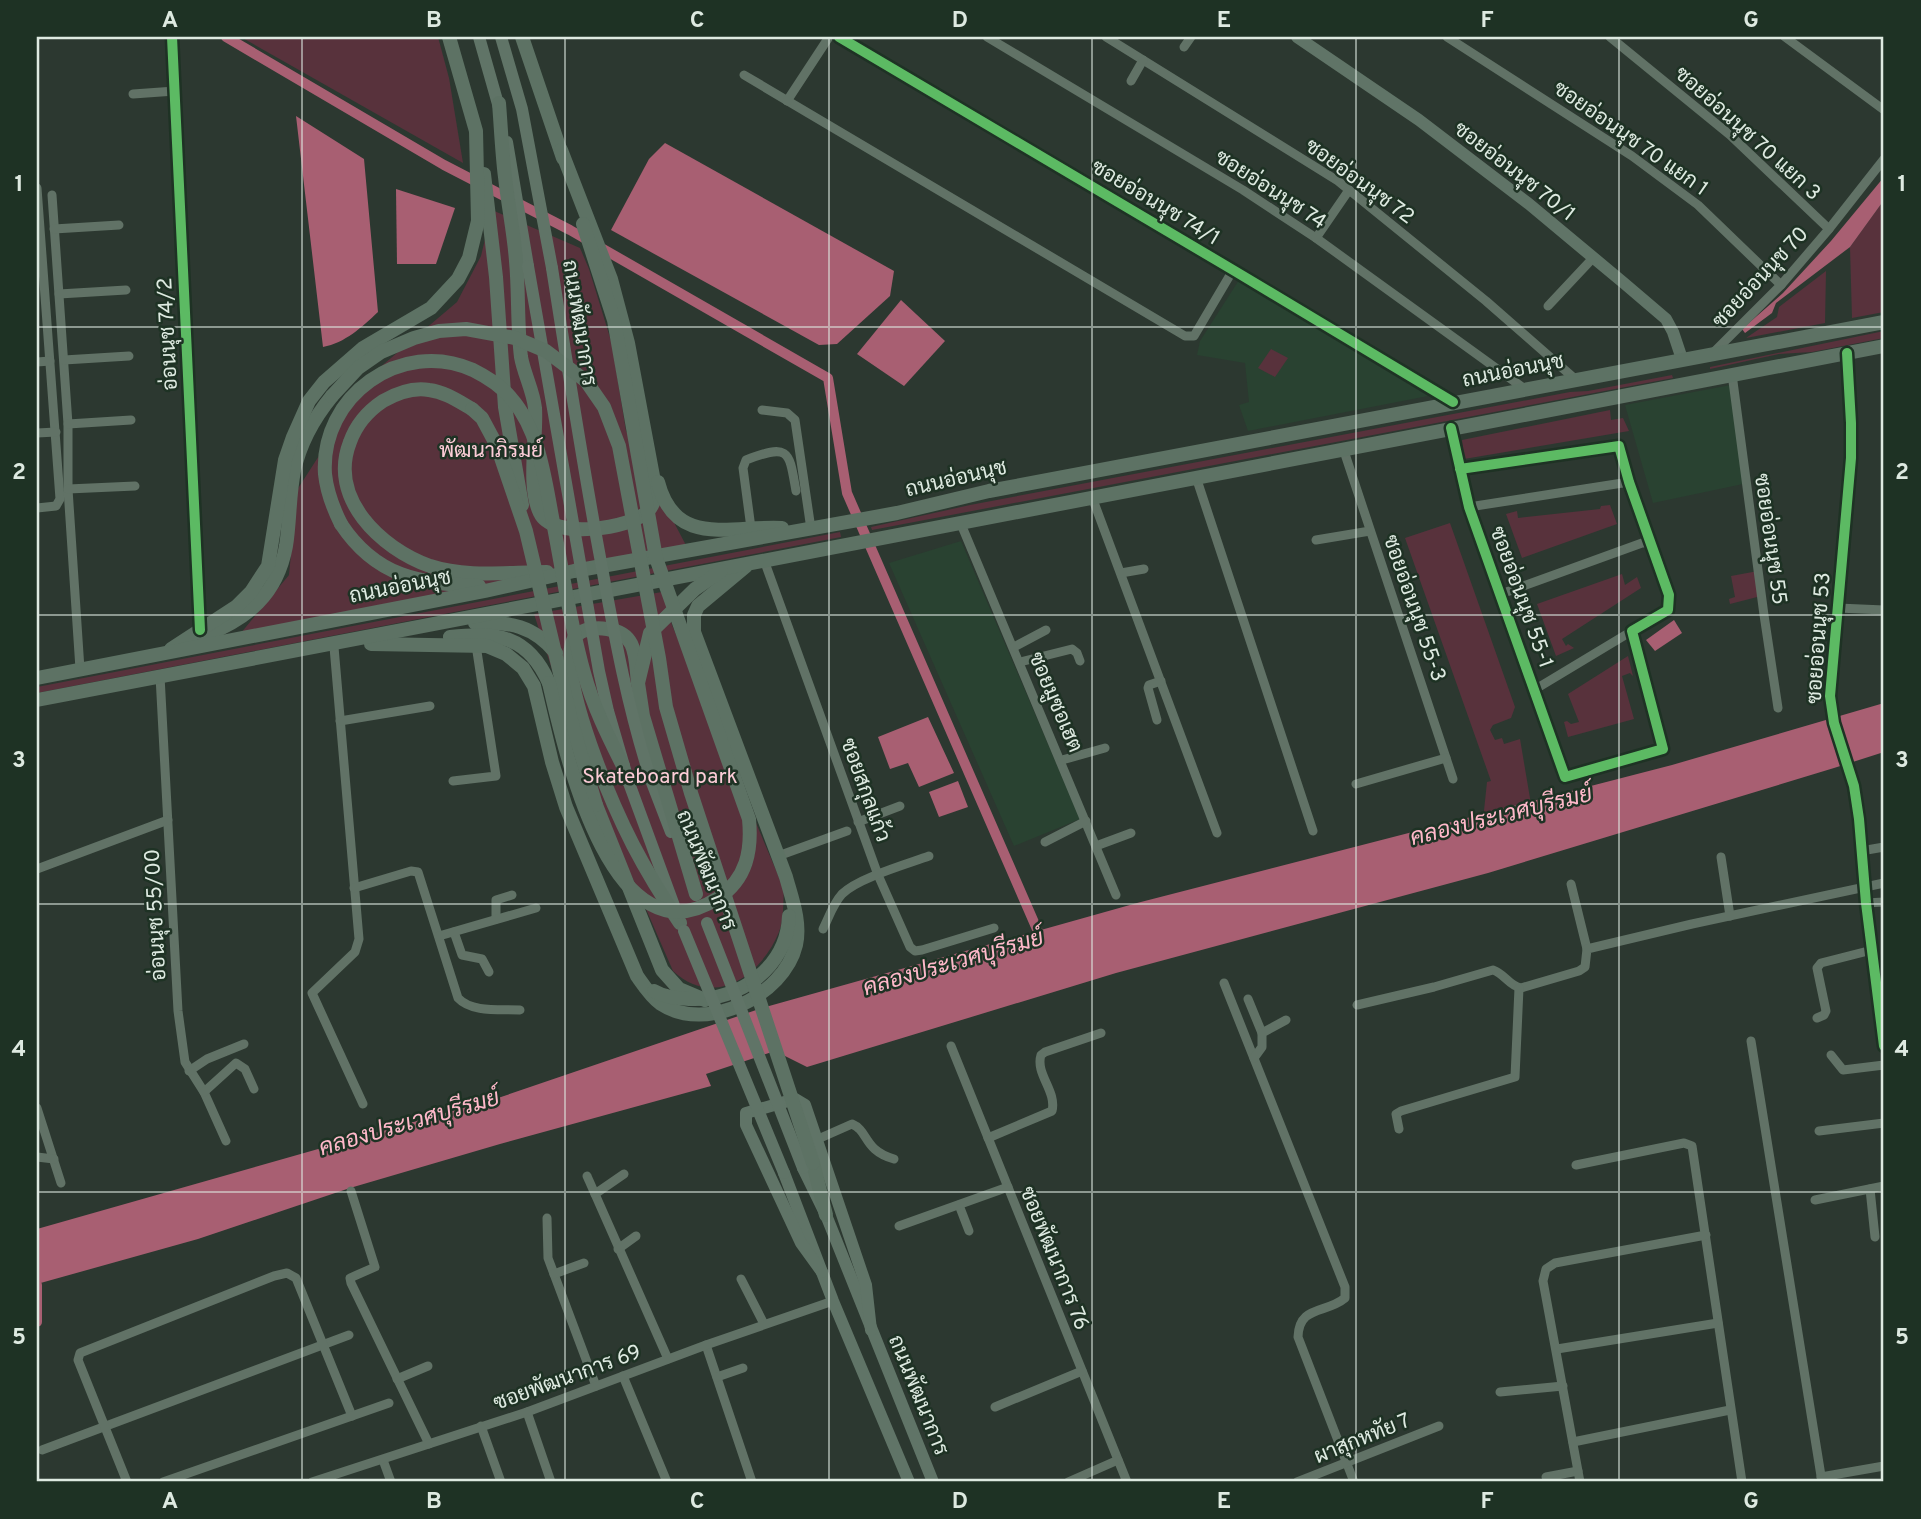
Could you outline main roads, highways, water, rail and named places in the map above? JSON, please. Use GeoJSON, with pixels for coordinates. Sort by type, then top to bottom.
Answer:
{"type":"FeatureCollection","features":[{"type":"Feature","properties":{"kind":"main road"},"geometry":{"type":"LineString","coordinates":[[449,37],[477,140],[505,407],[526,531],[572,724],[596,805],[662,970],[679,989],[705,1000]]}},
{"type":"Feature","properties":{"kind":"main road"},"geometry":{"type":"LineString","coordinates":[[479,37],[499,103],[515,218],[522,360],[535,408],[533,473],[540,514],[548,524],[575,529],[619,524],[639,517],[648,511],[655,501],[650,450]]}},
{"type":"Feature","properties":{"kind":"main road","name":"ถนนพัฒนาการ"},"geometry":{"type":"LineString","coordinates":[[501,37],[522,109],[552,268],[584,471],[621,672],[637,737],[707,923],[808,1166]]}},
{"type":"Feature","properties":{"kind":"main road"},"geometry":{"type":"LineString","coordinates":[[389,638],[492,635],[518,643],[527,649],[549,683],[567,755],[583,804],[605,851],[625,884],[641,898],[671,910],[704,905],[726,892],[740,875],[748,857],[751,837],[749,819],[656,558],[614,320],[587,225],[522,37]]}},
{"type":"Feature","properties":{"kind":"main road","name":"ซอยอ่อนนุช 70/1"},"geometry":{"type":"LineString","coordinates":[[1297,37],[1419,120],[1529,204],[1666,319],[1682,359]]}},
{"type":"Feature","properties":{"kind":"main road"},"geometry":{"type":"LineString","coordinates":[[164,653],[237,606],[251,592],[268,566],[285,460],[309,401],[340,366],[363,348],[414,320],[442,299],[470,258],[483,203]]}},
{"type":"Feature","properties":{"kind":"main road","name":"ถนนพัฒนาการ"},"geometry":{"type":"LineString","coordinates":[[515,218],[528,266],[599,671],[623,766],[682,927],[909,1482]]}},
{"type":"Feature","properties":{"kind":"main road"},"geometry":{"type":"LineString","coordinates":[[587,225],[611,279],[628,343],[659,488],[675,513],[683,520],[706,530],[810,529]]}},
{"type":"Feature","properties":{"kind":"main road","name":"ถนนอ่อนนุช"},"geometry":{"type":"LineString","coordinates":[[37,678],[575,572],[897,513],[989,491],[1884,322]]}},
{"type":"Feature","properties":{"kind":"main road"},"geometry":{"type":"LineString","coordinates":[[164,653],[237,621],[252,610],[271,587],[280,571],[286,545],[294,473],[310,429],[332,396],[358,368],[381,352],[439,331],[466,329],[515,338],[546,351],[586,381],[604,407],[619,446],[666,707],[808,1166],[826,1215]]}},
{"type":"Feature","properties":{"kind":"main road","name":"ถนนอ่อนนุช"},"geometry":{"type":"LineString","coordinates":[[37,700],[315,648],[389,638],[757,561],[1884,346]]}},
{"type":"Feature","properties":{"kind":"main road"},"geometry":{"type":"LineString","coordinates":[[1682,359],[1686,382]]}},
{"type":"Feature","properties":{"kind":"main road"},"geometry":{"type":"LineString","coordinates":[[527,582],[484,586],[445,585],[413,579],[393,572],[371,559],[352,541],[341,524],[328,493],[326,452],[332,428],[343,407],[372,377],[403,364],[450,362],[481,374],[509,395],[526,418],[543,467],[584,674],[602,723],[623,766]]}},
{"type":"Feature","properties":{"kind":"main road"},"geometry":{"type":"LineString","coordinates":[[526,531],[497,446],[482,418],[449,396],[419,389],[402,392],[370,411],[353,435],[344,460],[345,485],[356,509],[371,528],[390,544],[430,566],[458,572],[575,572]]}},
{"type":"Feature","properties":{"kind":"main road"},"geometry":{"type":"LineString","coordinates":[[389,638],[487,646],[506,654],[523,668],[534,686],[566,807],[637,976],[662,1005],[677,1011],[692,1014],[727,1010],[761,994],[789,965],[796,945],[797,919],[778,856],[694,632],[693,622],[698,606],[757,561]]}},
{"type":"Feature","properties":{"kind":"main road"},"geometry":{"type":"LineString","coordinates":[[638,682],[650,633],[695,589],[725,568]]}},
{"type":"Feature","properties":{"kind":"main road"},"geometry":{"type":"LineString","coordinates":[[315,648],[489,622],[519,627],[544,639],[558,655],[574,684]]}},
{"type":"Feature","properties":{"kind":"main road"},"geometry":{"type":"LineString","coordinates":[[682,927],[645,868],[602,780],[574,684],[570,656],[576,634],[594,628],[619,632],[628,637],[634,649],[643,716],[696,894]]}},
{"type":"Feature","properties":{"kind":"main road"},"geometry":{"type":"LineString","coordinates":[[637,976],[663,996],[705,1000],[739,990],[771,965],[783,945],[787,933],[789,890]]}},
{"type":"Feature","properties":{"kind":"main road"},"geometry":{"type":"LineString","coordinates":[[822,1272],[801,1243],[746,1125],[746,1113],[788,1101],[799,1100],[806,1105],[866,1285],[871,1330]]}},
{"type":"Feature","properties":{"kind":"main road","name":"ถนนพัฒนาการ"},"geometry":{"type":"LineString","coordinates":[[826,1215],[933,1482]]}},
{"type":"Feature","properties":{"kind":"water"},"geometry":{"type":"Polygon","coordinates":[[[296,116],[364,159],[378,312],[346,338],[323,347],[296,116]]]}},
{"type":"Feature","properties":{"kind":"water"},"geometry":{"type":"Polygon","coordinates":[[[665,143],[894,271],[890,296],[837,344],[819,345],[611,230],[649,159],[665,143]]]}},
{"type":"Feature","properties":{"kind":"water"},"geometry":{"type":"Polygon","coordinates":[[[1884,177],[1884,200],[1850,247],[1776,303],[1772,313],[1745,333],[1742,329],[1783,293],[1884,177]]]}},
{"type":"Feature","properties":{"kind":"water"},"geometry":{"type":"Polygon","coordinates":[[[396,189],[455,208],[436,264],[397,264],[396,189]]]}},
{"type":"Feature","properties":{"kind":"water"},"geometry":{"type":"Polygon","coordinates":[[[901,300],[945,341],[904,386],[857,354],[901,300]]]}},
{"type":"Feature","properties":{"kind":"water"},"geometry":{"type":"Polygon","coordinates":[[[1674,620],[1682,633],[1655,651],[1646,640],[1674,620]]]}},
{"type":"Feature","properties":{"kind":"water","name":"คลองประเวศบุรีรมย์"},"geometry":{"type":"Polygon","coordinates":[[[1884,703],[1884,752],[1834,768],[1488,873],[1116,973],[807,1067],[775,1051],[706,1074],[711,1086],[350,1188],[198,1239],[37,1284],[37,1229],[501,1097],[762,1008],[1137,903],[1672,765],[1884,703]]]}},
{"type":"Feature","properties":{"kind":"water"},"geometry":{"type":"Polygon","coordinates":[[[928,717],[954,773],[919,787],[908,763],[890,769],[878,737],[928,717]]]}},
{"type":"Feature","properties":{"kind":"water"},"geometry":{"type":"Polygon","coordinates":[[[958,781],[968,807],[939,817],[929,792],[958,781]]]}},
{"type":"Feature","properties":{"kind":"waterway","name":"คลองประเวศบุรีรมย์"},"geometry":{"type":"LineString","coordinates":[[226,37],[444,165],[570,230],[828,378],[847,493],[1043,943]]}},
{"type":"Feature","properties":{"kind":"waterway"},"geometry":{"type":"LineString","coordinates":[[37,1285],[37,1322]]}},
{"type":"Feature","properties":{"kind":"park label","name":"พัฒนาภิรมย์"},"geometry":{"type":"Point","coordinates":[491,450]}},
{"type":"Feature","properties":{"kind":"park label","name":"Skateboard park"},"geometry":{"type":"Point","coordinates":[660,776]}}]}
